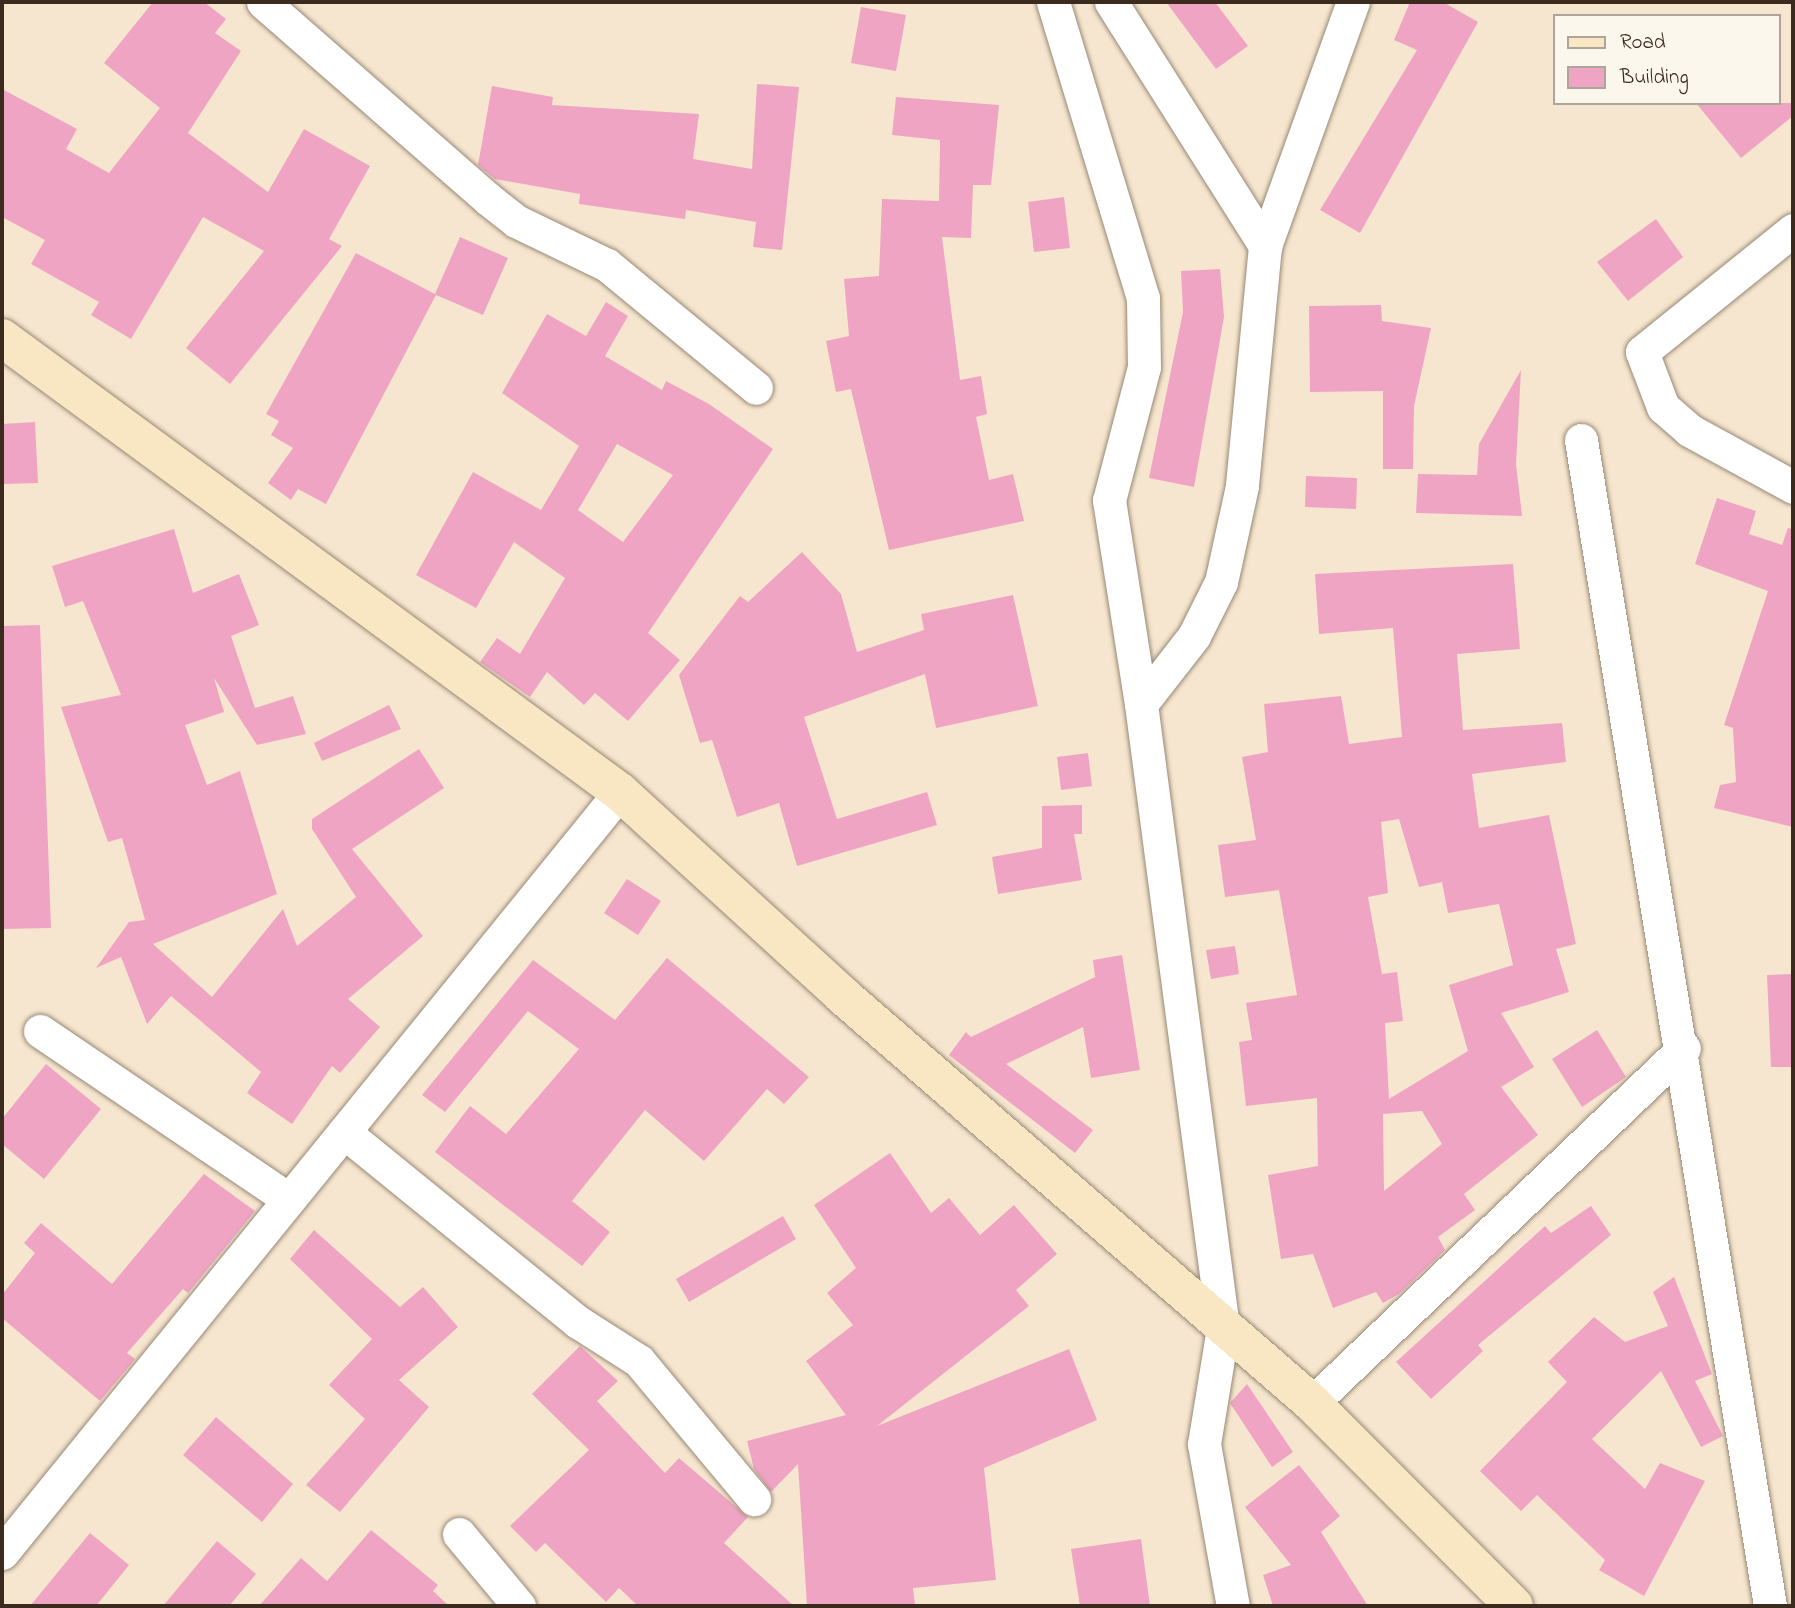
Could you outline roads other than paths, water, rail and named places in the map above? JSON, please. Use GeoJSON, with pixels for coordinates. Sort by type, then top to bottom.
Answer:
{"type":"FeatureCollection","features":[{"type":"Feature","properties":{"kind":"main road"},"geometry":{"type":"LineString","coordinates":[[2,338],[620,792],[1223,1328],[1312,1403],[1514,1606]]}},
{"type":"Feature","properties":{"kind":"street"},"geometry":{"type":"LineString","coordinates":[[263,2],[497,206],[607,265],[756,388]]}},
{"type":"Feature","properties":{"kind":"street"},"geometry":{"type":"LineString","coordinates":[[1053,2],[1143,298],[1144,367],[1109,500],[1141,704],[1223,1328],[1204,1444],[1233,1606]]}},
{"type":"Feature","properties":{"kind":"street"},"geometry":{"type":"LineString","coordinates":[[1111,2],[1265,246]]}},
{"type":"Feature","properties":{"kind":"street"},"geometry":{"type":"LineString","coordinates":[[1141,704],[1194,636],[1222,582],[1242,486],[1265,246],[1353,2]]}},
{"type":"Feature","properties":{"kind":"street"},"geometry":{"type":"LineString","coordinates":[[1793,230],[1642,352],[1663,407],[1689,430],[1793,487]]}},
{"type":"Feature","properties":{"kind":"street"},"geometry":{"type":"LineString","coordinates":[[1581,440],[1684,1048],[1770,1606]]}},
{"type":"Feature","properties":{"kind":"street"},"geometry":{"type":"LineString","coordinates":[[2,1553],[285,1197],[344,1132],[620,792]]}},
{"type":"Feature","properties":{"kind":"street"},"geometry":{"type":"LineString","coordinates":[[40,1031],[285,1197]]}},
{"type":"Feature","properties":{"kind":"street"},"geometry":{"type":"LineString","coordinates":[[1312,1403],[1684,1048]]}},
{"type":"Feature","properties":{"kind":"street"},"geometry":{"type":"LineString","coordinates":[[344,1132],[578,1322],[639,1362],[754,1499]]}},
{"type":"Feature","properties":{"kind":"street"},"geometry":{"type":"LineString","coordinates":[[459,1534],[519,1606]]}}]}
